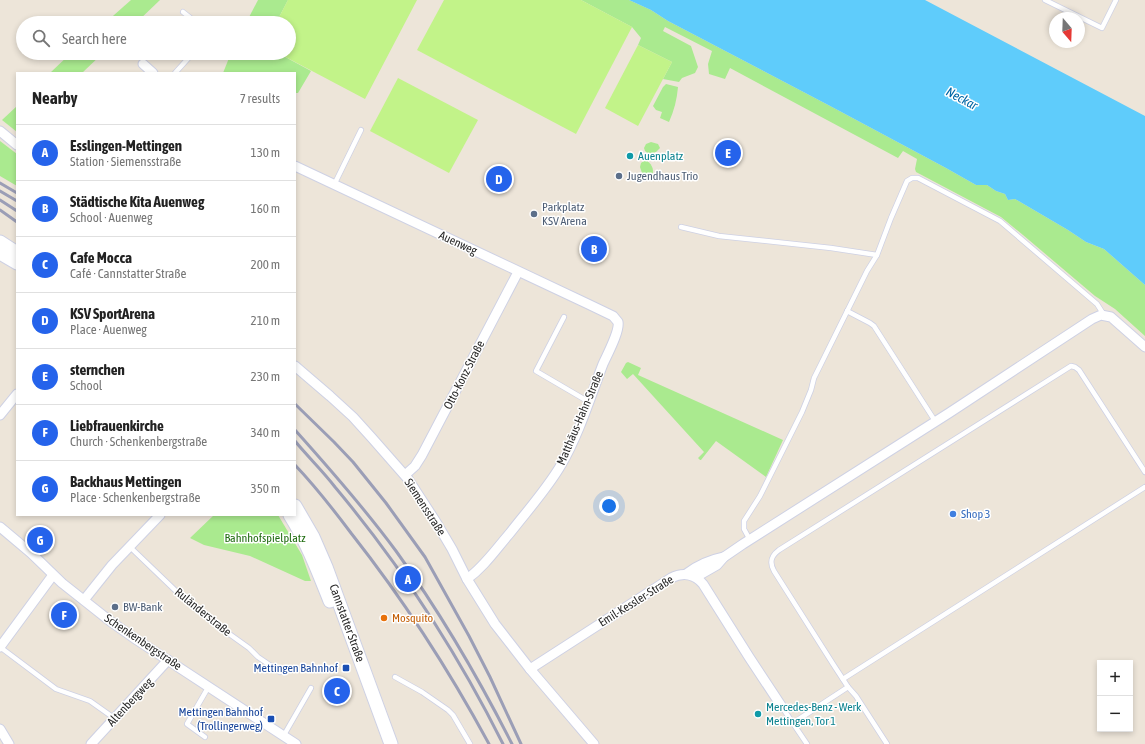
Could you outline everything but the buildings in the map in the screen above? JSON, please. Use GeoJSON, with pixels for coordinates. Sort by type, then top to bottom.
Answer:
{"type":"FeatureCollection","features":[{"type":"Feature","properties":{"kind":"main road"},"geometry":{"type":"LineString","coordinates":[[0,242],[16,252]]}},
{"type":"Feature","properties":{"kind":"main road"},"geometry":{"type":"LineString","coordinates":[[0,253],[16,263]]}},
{"type":"Feature","properties":{"kind":"main road","name":"Cannstatter Straße"},"geometry":{"type":"LineString","coordinates":[[296,508],[313,537],[326,567],[391,744]]}},
{"type":"Feature","properties":{"kind":"main road","name":"Cannstatter Straße"},"geometry":{"type":"LineString","coordinates":[[291,516],[317,568],[381,744]]}},
{"type":"Feature","properties":{"kind":"street"},"geometry":{"type":"LineString","coordinates":[[143,64],[152,72]]}},
{"type":"Feature","properties":{"kind":"street"},"geometry":{"type":"LineString","coordinates":[[0,131],[16,143]]}},
{"type":"Feature","properties":{"kind":"street","name":"Auenweg"},"geometry":{"type":"LineString","coordinates":[[296,166],[611,315],[616,318],[619,324]]}},
{"type":"Feature","properties":{"kind":"street","name":"Otto-Konz-Straße"},"geometry":{"type":"LineString","coordinates":[[405,476],[422,456],[518,272]]}},
{"type":"Feature","properties":{"kind":"street"},"geometry":{"type":"LineString","coordinates":[[782,707],[703,584],[696,577],[716,565],[724,557],[750,540],[1092,319],[1104,315],[1111,317],[1145,347]]}},
{"type":"Feature","properties":{"kind":"street","name":"Matthäus-Hahn-Straße"},"geometry":{"type":"LineString","coordinates":[[467,579],[480,568],[548,485],[560,466],[570,449],[618,330],[619,324]]}},
{"type":"Feature","properties":{"kind":"street","name":"Siemensstraße"},"geometry":{"type":"LineString","coordinates":[[296,367],[353,417],[416,490],[452,549],[467,579],[495,624],[530,669]]}},
{"type":"Feature","properties":{"kind":"street"},"geometry":{"type":"LineString","coordinates":[[1,410],[16,395]]}},
{"type":"Feature","properties":{"kind":"street"},"geometry":{"type":"LineString","coordinates":[[84,600],[112,565],[159,516]]}},
{"type":"Feature","properties":{"kind":"street","name":"Schenkenbergstraße"},"geometry":{"type":"LineString","coordinates":[[0,527],[53,574],[124,631],[296,744]]}},
{"type":"Feature","properties":{"kind":"street"},"geometry":{"type":"LineString","coordinates":[[686,574],[701,564],[713,559],[724,557]]}},
{"type":"Feature","properties":{"kind":"street"},"geometry":{"type":"LineString","coordinates":[[0,647],[53,574]]}},
{"type":"Feature","properties":{"kind":"street","name":"Emil-Kessler-Straße"},"geometry":{"type":"LineString","coordinates":[[530,669],[668,579],[677,575],[686,574],[696,577]]}},
{"type":"Feature","properties":{"kind":"street","name":"Altenbergweg"},"geometry":{"type":"LineString","coordinates":[[91,744],[168,660]]}},
{"type":"Feature","properties":{"kind":"street"},"geometry":{"type":"LineString","coordinates":[[530,669],[594,744]]}},
{"type":"Feature","properties":{"kind":"street"},"geometry":{"type":"LineString","coordinates":[[0,729],[10,744]]}},
{"type":"Feature","properties":{"kind":"lane"},"geometry":{"type":"LineString","coordinates":[[1045,0],[1102,28],[1116,0]]}},
{"type":"Feature","properties":{"kind":"lane"},"geometry":{"type":"LineString","coordinates":[[183,12],[188,16]]}},
{"type":"Feature","properties":{"kind":"lane"},"geometry":{"type":"LineString","coordinates":[[176,72],[187,60]]}},
{"type":"Feature","properties":{"kind":"lane"},"geometry":{"type":"LineString","coordinates":[[334,185],[361,130]]}},
{"type":"Feature","properties":{"kind":"lane"},"geometry":{"type":"LineString","coordinates":[[750,540],[744,528],[744,521],[760,496],[790,437],[821,364],[877,255],[907,181],[912,178],[918,178],[1000,221],[1097,304],[1104,315]]}},
{"type":"Feature","properties":{"kind":"lane"},"geometry":{"type":"LineString","coordinates":[[681,228],[719,236],[831,248],[877,255]]}},
{"type":"Feature","properties":{"kind":"lane"},"geometry":{"type":"LineString","coordinates":[[847,311],[874,326],[935,421]]}},
{"type":"Feature","properties":{"kind":"lane"},"geometry":{"type":"LineString","coordinates":[[564,317],[536,371],[589,402]]}},
{"type":"Feature","properties":{"kind":"lane"},"geometry":{"type":"LineString","coordinates":[[887,744],[856,696],[848,687],[772,568],[771,560],[774,555],[779,550],[1070,366],[1079,370],[1145,472]]}},
{"type":"Feature","properties":{"kind":"lane"},"geometry":{"type":"LineString","coordinates":[[843,679],[1145,487]]}},
{"type":"Feature","properties":{"kind":"lane","name":"Ruländerstraße"},"geometry":{"type":"LineString","coordinates":[[129,546],[183,597],[249,648],[258,657],[280,672]]}},
{"type":"Feature","properties":{"kind":"lane"},"geometry":{"type":"LineString","coordinates":[[0,647],[56,689],[89,700],[114,718]]}},
{"type":"Feature","properties":{"kind":"lane"},"geometry":{"type":"LineString","coordinates":[[395,677],[422,692],[448,710],[470,744]]}},
{"type":"Feature","properties":{"kind":"lane"},"geometry":{"type":"LineString","coordinates":[[204,738],[187,724],[209,686]]}},
{"type":"Feature","properties":{"kind":"lane"},"geometry":{"type":"LineString","coordinates":[[793,723],[848,687]]}},
{"type":"Feature","properties":{"kind":"lane"},"geometry":{"type":"LineString","coordinates":[[284,735],[311,688]]}},
{"type":"Feature","properties":{"kind":"lane"},"geometry":{"type":"LineString","coordinates":[[782,707],[807,744]]}},
{"type":"Feature","properties":{"kind":"green space"},"geometry":{"type":"Polygon","coordinates":[[[131,0],[160,0],[143,16],[113,16],[131,0]]]}},
{"type":"Feature","properties":{"kind":"green space"},"geometry":{"type":"Polygon","coordinates":[[[258,0],[288,0],[280,16],[250,16],[258,0]]]}},
{"type":"Feature","properties":{"kind":"green space"},"geometry":{"type":"Polygon","coordinates":[[[288,0],[417,0],[365,99],[291,60],[296,60],[296,16],[280,16],[288,0]]]}},
{"type":"Feature","properties":{"kind":"green space"},"geometry":{"type":"Polygon","coordinates":[[[444,0],[581,0],[632,27],[576,134],[417,50],[444,0]]]}},
{"type":"Feature","properties":{"kind":"green space"},"geometry":{"type":"Polygon","coordinates":[[[581,0],[629,0],[651,10],[668,21],[976,185],[987,185],[996,191],[1005,194],[1008,200],[1015,199],[1086,242],[1104,249],[1145,285],[1145,336],[1115,309],[1095,296],[1001,217],[916,172],[915,169],[917,159],[903,151],[898,158],[730,68],[725,79],[709,74],[708,64],[712,51],[665,27],[663,31],[691,46],[698,67],[695,73],[682,78],[679,82],[663,79],[672,62],[638,45],[641,38],[632,27],[581,0]]]}},
{"type":"Feature","properties":{"kind":"green space"},"geometry":{"type":"Polygon","coordinates":[[[638,45],[672,62],[638,126],[605,108],[638,45]]]}},
{"type":"Feature","properties":{"kind":"green space"},"geometry":{"type":"Polygon","coordinates":[[[64,60],[96,60],[83,72],[51,72],[64,60]]]}},
{"type":"Feature","properties":{"kind":"green space"},"geometry":{"type":"Polygon","coordinates":[[[228,60],[291,60],[311,71],[298,93],[296,93],[296,72],[223,72],[228,60]]]}},
{"type":"Feature","properties":{"kind":"green space"},"geometry":{"type":"Polygon","coordinates":[[[398,78],[478,120],[449,173],[370,131],[398,78]]]}},
{"type":"Feature","properties":{"kind":"green space"},"geometry":{"type":"Polygon","coordinates":[[[666,84],[678,87],[675,105],[669,122],[660,118],[662,112],[656,110],[653,106],[666,84]]]}},
{"type":"Feature","properties":{"kind":"green space"},"geometry":{"type":"Polygon","coordinates":[[[16,107],[16,131],[2,120],[16,107]]]}},
{"type":"Feature","properties":{"kind":"green space"},"geometry":{"type":"Polygon","coordinates":[[[0,141],[16,153],[16,185],[0,176],[0,141]]]}},
{"type":"Feature","properties":{"kind":"green space"},"geometry":{"type":"Polygon","coordinates":[[[651,142],[658,144],[660,148],[656,152],[649,154],[644,148],[646,144],[651,142]]]}},
{"type":"Feature","properties":{"kind":"green space"},"geometry":{"type":"Polygon","coordinates":[[[645,160],[651,164],[653,169],[653,173],[649,178],[643,176],[640,167],[641,163],[645,160]]]}},
{"type":"Feature","properties":{"kind":"green space"},"geometry":{"type":"Polygon","coordinates":[[[628,362],[641,368],[638,375],[783,440],[766,477],[716,441],[700,460],[698,458],[704,452],[633,374],[627,379],[621,372],[628,362]]]}},
{"type":"Feature","properties":{"kind":"green space","name":"Bahnhofspielplatz"},"geometry":{"type":"Polygon","coordinates":[[[213,516],[279,516],[302,555],[311,581],[305,581],[250,556],[204,545],[190,538],[213,516]]]}},
{"type":"Feature","properties":{"kind":"water","name":"Neckar"},"geometry":{"type":"Polygon","coordinates":[[[629,0],[925,0],[1145,116],[1145,285],[1104,249],[1086,242],[1015,199],[1008,200],[1005,194],[996,191],[987,185],[976,185],[668,21],[651,10],[629,0]]]}},
{"type":"Feature","properties":{"kind":"railway"},"geometry":{"type":"LineString","coordinates":[[0,183],[16,192]]}},
{"type":"Feature","properties":{"kind":"railway"},"geometry":{"type":"LineString","coordinates":[[0,191],[16,200]]}},
{"type":"Feature","properties":{"kind":"railway"},"geometry":{"type":"LineString","coordinates":[[0,200],[16,210]]}},
{"type":"Feature","properties":{"kind":"railway"},"geometry":{"type":"LineString","coordinates":[[0,210],[16,221]]}},
{"type":"Feature","properties":{"kind":"railway"},"geometry":{"type":"LineString","coordinates":[[296,405],[353,462],[386,503],[425,557],[469,636],[521,744]]}},
{"type":"Feature","properties":{"kind":"railway"},"geometry":{"type":"LineString","coordinates":[[296,431],[334,474],[384,535],[428,597],[458,645],[512,744]]}},
{"type":"Feature","properties":{"kind":"railway"},"geometry":{"type":"LineString","coordinates":[[296,442],[326,475],[383,548],[405,579],[467,676],[503,744]]}},
{"type":"Feature","properties":{"kind":"railway"},"geometry":{"type":"LineString","coordinates":[[296,466],[317,489],[389,583],[458,689],[489,744]]}},
{"type":"Feature","properties":{"kind":"place","name":"sternchen"},"geometry":{"type":"Point","coordinates":[728,153]}},
{"type":"Feature","properties":{"kind":"place","name":"Auenplatz"},"geometry":{"type":"Point","coordinates":[630,156]}},
{"type":"Feature","properties":{"kind":"place","name":"Jugendhaus Trio"},"geometry":{"type":"Point","coordinates":[619,176]}},
{"type":"Feature","properties":{"kind":"place","name":"KSV SportArena"},"geometry":{"type":"Point","coordinates":[499,179]}},
{"type":"Feature","properties":{"kind":"place","name":"Parkplatz KSV Arena"},"geometry":{"type":"Point","coordinates":[534,214]}},
{"type":"Feature","properties":{"kind":"place","name":"Städtische Kita Auenweg"},"geometry":{"type":"Point","coordinates":[594,249]}},
{"type":"Feature","properties":{"kind":"place","name":"Shop 3"},"geometry":{"type":"Point","coordinates":[953,514]}},
{"type":"Feature","properties":{"kind":"place","name":"Backhaus Mettingen"},"geometry":{"type":"Point","coordinates":[40,540]}},
{"type":"Feature","properties":{"kind":"place","name":"Esslingen-Mettingen"},"geometry":{"type":"Point","coordinates":[408,579]}},
{"type":"Feature","properties":{"kind":"place","name":"BW-Bank"},"geometry":{"type":"Point","coordinates":[115,607]}},
{"type":"Feature","properties":{"kind":"place","name":"Liebfrauenkirche"},"geometry":{"type":"Point","coordinates":[64,615]}},
{"type":"Feature","properties":{"kind":"place","name":"Mosquito"},"geometry":{"type":"Point","coordinates":[384,618]}},
{"type":"Feature","properties":{"kind":"place","name":"Mettingen Bahnhof"},"geometry":{"type":"Point","coordinates":[346,668]}},
{"type":"Feature","properties":{"kind":"place","name":"Cafe Mocca"},"geometry":{"type":"Point","coordinates":[337,691]}},
{"type":"Feature","properties":{"kind":"place","name":"Mercedes-Benz - Werk Mettingen, Tor 1"},"geometry":{"type":"Point","coordinates":[758,714]}},
{"type":"Feature","properties":{"kind":"place","name":"Mettingen Bahnhof (Trollingerweg)"},"geometry":{"type":"Point","coordinates":[271,719]}}]}
